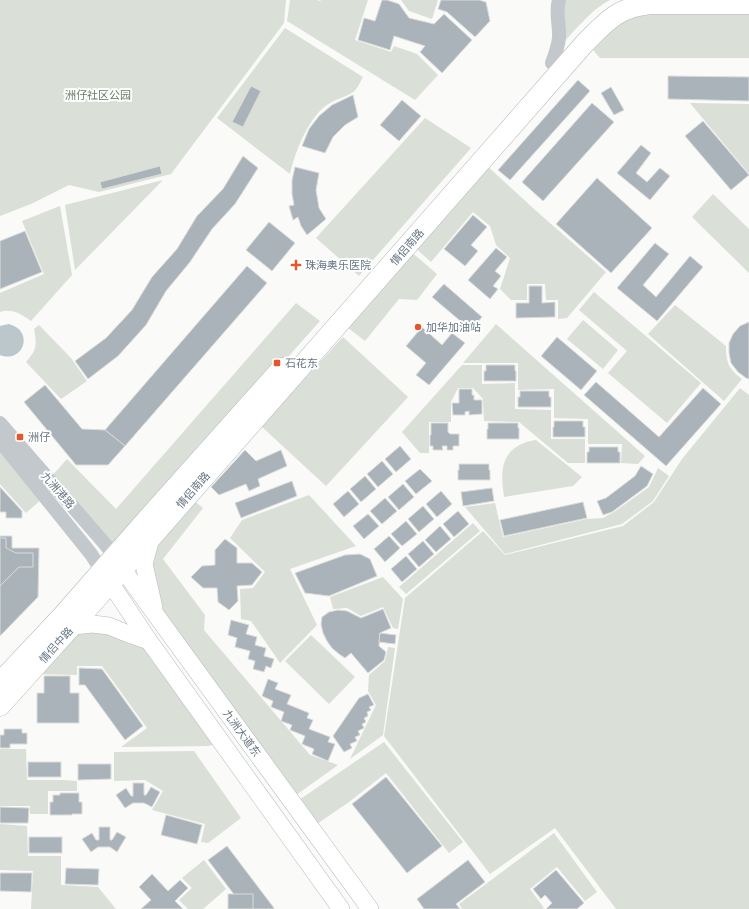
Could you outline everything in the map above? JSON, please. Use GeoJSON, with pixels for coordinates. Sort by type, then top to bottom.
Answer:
{"type":"FeatureCollection","features":[{"type":"Feature","properties":{"kind":"highway","name":"情侣南路"},"geometry":{"type":"LineString","coordinates":[[113,570],[251,403],[445,188],[552,63],[598,12],[615,0]]}},
{"type":"Feature","properties":{"kind":"highway","name":"情侣南路"},"geometry":{"type":"LineString","coordinates":[[113,570],[151,538],[584,44],[606,22],[631,2],[650,4],[749,4]]}},
{"type":"Feature","properties":{"kind":"highway","name":"情侣中路"},"geometry":{"type":"LineString","coordinates":[[0,706],[73,626],[113,570]]}},
{"type":"Feature","properties":{"kind":"highway","name":"情侣中路"},"geometry":{"type":"LineString","coordinates":[[0,682],[63,616],[113,570]]}},
{"type":"Feature","properties":{"kind":"main road"},"geometry":{"type":"LineString","coordinates":[[151,538],[144,564],[155,614]]}},
{"type":"Feature","properties":{"kind":"main road","name":"九洲大道东"},"geometry":{"type":"LineString","coordinates":[[113,570],[155,614],[370,909]]}},
{"type":"Feature","properties":{"kind":"main road","name":"九洲大道东"},"geometry":{"type":"LineString","coordinates":[[113,570],[149,641],[341,909]]}},
{"type":"Feature","properties":{"kind":"main road"},"geometry":{"type":"LineString","coordinates":[[73,626],[93,624],[109,626],[149,641]]}},
{"type":"Feature","properties":{"kind":"main road"},"geometry":{"type":"LineString","coordinates":[[187,693],[202,679]]}},
{"type":"Feature","properties":{"kind":"street"},"geometry":{"type":"LineString","coordinates":[[552,63],[559,38],[557,11],[559,0]]}},
{"type":"Feature","properties":{"kind":"street","name":"九洲港路"},"geometry":{"type":"LineString","coordinates":[[0,423],[105,544],[113,570]]}},
{"type":"Feature","properties":{"kind":"street","name":"九洲港路"},"geometry":{"type":"LineString","coordinates":[[0,441],[91,554],[113,570]]}},
{"type":"Feature","properties":{"kind":"green space","name":"洲仔社区公园"},"geometry":{"type":"Polygon","coordinates":[[[0,0],[286,0],[284,23],[171,174],[99,192],[69,185],[31,204],[0,216],[0,0]]]}},
{"type":"Feature","properties":{"kind":"green space"},"geometry":{"type":"Polygon","coordinates":[[[290,0],[368,0],[355,40],[391,52],[394,46],[417,54],[438,75],[415,100],[287,21],[290,0]]]}},
{"type":"Feature","properties":{"kind":"green space"},"geometry":{"type":"Polygon","coordinates":[[[401,0],[438,0],[432,19],[409,11],[401,0]]]}},
{"type":"Feature","properties":{"kind":"green space"},"geometry":{"type":"Polygon","coordinates":[[[566,0],[610,0],[590,14],[563,43],[561,10],[566,0]]]}},
{"type":"Feature","properties":{"kind":"green space"},"geometry":{"type":"Polygon","coordinates":[[[749,7],[749,58],[600,58],[588,44],[624,13],[749,7]]]}},
{"type":"Feature","properties":{"kind":"green space"},"geometry":{"type":"Polygon","coordinates":[[[285,28],[363,77],[354,91],[330,103],[322,109],[309,125],[295,155],[290,174],[217,118],[285,28]]]}},
{"type":"Feature","properties":{"kind":"green space"},"geometry":{"type":"Polygon","coordinates":[[[690,103],[749,104],[749,174],[690,103]]]}},
{"type":"Feature","properties":{"kind":"green space"},"geometry":{"type":"Polygon","coordinates":[[[425,118],[471,148],[359,276],[316,238],[425,118]]]}},
{"type":"Feature","properties":{"kind":"green space"},"geometry":{"type":"Polygon","coordinates":[[[484,163],[606,272],[567,318],[558,319],[558,300],[546,300],[545,284],[527,284],[527,300],[511,300],[500,289],[510,258],[496,245],[490,226],[473,212],[431,262],[413,246],[484,163]]]}},
{"type":"Feature","properties":{"kind":"green space"},"geometry":{"type":"Polygon","coordinates":[[[163,180],[75,270],[65,205],[163,180]]]}},
{"type":"Feature","properties":{"kind":"green space"},"geometry":{"type":"Polygon","coordinates":[[[713,194],[749,229],[749,273],[692,217],[713,194]]]}},
{"type":"Feature","properties":{"kind":"green space"},"geometry":{"type":"Polygon","coordinates":[[[60,206],[72,275],[31,321],[16,312],[0,312],[0,293],[44,274],[22,221],[60,206]]]}},
{"type":"Feature","properties":{"kind":"green space"},"geometry":{"type":"Polygon","coordinates":[[[409,250],[437,274],[417,300],[399,299],[365,341],[343,324],[409,250]]]}},
{"type":"Feature","properties":{"kind":"green space"},"geometry":{"type":"Polygon","coordinates":[[[594,292],[701,383],[667,423],[608,373],[627,351],[579,310],[594,292]]]}},
{"type":"Feature","properties":{"kind":"green space"},"geometry":{"type":"Polygon","coordinates":[[[296,303],[320,321],[114,553],[50,478],[67,459],[116,509],[296,303]]]}},
{"type":"Feature","properties":{"kind":"green space"},"geometry":{"type":"Polygon","coordinates":[[[675,305],[726,346],[729,365],[731,369],[742,379],[724,401],[648,334],[675,305]]]}},
{"type":"Feature","properties":{"kind":"green space"},"geometry":{"type":"Polygon","coordinates":[[[583,320],[618,350],[603,369],[567,339],[583,320]]]}},
{"type":"Feature","properties":{"kind":"green space"},"geometry":{"type":"Polygon","coordinates":[[[496,324],[645,456],[638,464],[621,463],[622,444],[588,444],[588,419],[554,418],[554,389],[518,390],[518,363],[463,363],[496,324]]]}},
{"type":"Feature","properties":{"kind":"green space"},"geometry":{"type":"Polygon","coordinates":[[[39,325],[71,358],[87,381],[61,399],[26,362],[34,351],[36,339],[34,329],[39,325]]]}},
{"type":"Feature","properties":{"kind":"green space"},"geometry":{"type":"Polygon","coordinates":[[[343,337],[408,397],[326,486],[261,426],[343,337]]]}},
{"type":"Feature","properties":{"kind":"green space"},"geometry":{"type":"Polygon","coordinates":[[[462,365],[482,365],[482,384],[515,383],[515,409],[551,410],[551,439],[585,439],[585,463],[568,463],[519,422],[484,421],[483,399],[473,388],[458,388],[451,402],[451,422],[429,422],[429,453],[420,453],[402,432],[462,365]]]}},
{"type":"Feature","properties":{"kind":"green space"},"geometry":{"type":"Polygon","coordinates":[[[740,388],[749,395],[749,909],[616,909],[555,828],[490,874],[384,736],[405,598],[483,531],[505,555],[623,526],[654,502],[682,459],[740,388]]]}},
{"type":"Feature","properties":{"kind":"green space"},"geometry":{"type":"Polygon","coordinates":[[[536,440],[582,477],[573,486],[504,497],[502,473],[506,459],[516,447],[526,442],[536,440]]]}},
{"type":"Feature","properties":{"kind":"green space"},"geometry":{"type":"Polygon","coordinates":[[[0,445],[43,498],[26,513],[0,484],[0,445]]]}},
{"type":"Feature","properties":{"kind":"green space"},"geometry":{"type":"Polygon","coordinates":[[[658,468],[669,476],[653,501],[622,524],[505,554],[465,507],[495,503],[503,537],[587,519],[603,518],[649,487],[658,468]]]}},
{"type":"Feature","properties":{"kind":"green space"},"geometry":{"type":"Polygon","coordinates":[[[309,495],[356,546],[290,569],[317,625],[280,663],[251,621],[241,619],[240,589],[253,588],[265,572],[230,538],[242,520],[309,495]]]}},
{"type":"Feature","properties":{"kind":"green space"},"geometry":{"type":"Polygon","coordinates":[[[191,498],[203,508],[163,559],[205,615],[204,630],[310,755],[338,765],[292,798],[158,613],[147,564],[154,539],[191,498]]]}},
{"type":"Feature","properties":{"kind":"green space"},"geometry":{"type":"Polygon","coordinates":[[[473,523],[480,531],[406,594],[399,587],[473,523]]]}},
{"type":"Feature","properties":{"kind":"green space"},"geometry":{"type":"Polygon","coordinates":[[[383,577],[403,599],[398,629],[393,628],[383,607],[361,616],[347,608],[333,609],[330,597],[383,577]]]}},
{"type":"Feature","properties":{"kind":"green space"},"geometry":{"type":"Polygon","coordinates":[[[90,627],[147,645],[217,741],[210,746],[121,747],[147,728],[102,666],[77,666],[77,675],[33,674],[74,629],[90,627]]]}},
{"type":"Feature","properties":{"kind":"green space"},"geometry":{"type":"Polygon","coordinates":[[[311,635],[355,677],[329,704],[285,661],[311,635]]]}},
{"type":"Feature","properties":{"kind":"green space"},"geometry":{"type":"Polygon","coordinates":[[[388,647],[395,648],[383,735],[350,759],[376,705],[368,691],[369,675],[385,661],[388,647]]]}},
{"type":"Feature","properties":{"kind":"green space"},"geometry":{"type":"Polygon","coordinates":[[[384,742],[463,842],[449,853],[386,773],[349,802],[314,826],[296,802],[384,742]]]}},
{"type":"Feature","properties":{"kind":"green space"},"geometry":{"type":"Polygon","coordinates":[[[0,749],[26,749],[27,780],[77,781],[77,791],[48,791],[48,814],[30,814],[30,806],[0,806],[0,749]]]}},
{"type":"Feature","properties":{"kind":"green space"},"geometry":{"type":"Polygon","coordinates":[[[194,751],[241,818],[208,843],[201,842],[205,824],[152,810],[163,791],[145,780],[114,781],[114,752],[194,751]]]}},
{"type":"Feature","properties":{"kind":"green space"},"geometry":{"type":"Polygon","coordinates":[[[0,824],[27,826],[28,856],[61,856],[61,885],[98,887],[116,909],[31,909],[33,871],[0,870],[0,824]]]}},
{"type":"Feature","properties":{"kind":"green space"},"geometry":{"type":"Polygon","coordinates":[[[554,833],[597,892],[585,901],[557,867],[530,889],[544,908],[542,909],[462,909],[459,904],[554,833]]]}},
{"type":"Feature","properties":{"kind":"green space"},"geometry":{"type":"Polygon","coordinates":[[[204,860],[226,889],[203,909],[188,909],[179,900],[192,888],[182,878],[204,860]]]}},
{"type":"Feature","properties":{"kind":"shaded area"},"geometry":{"type":"Polygon","coordinates":[[[9,324],[17,328],[22,333],[24,339],[23,346],[20,351],[15,355],[8,357],[0,355],[0,326],[9,324]]]}},
{"type":"Feature","properties":{"kind":"building"},"geometry":{"type":"Polygon","coordinates":[[[382,0],[399,4],[409,18],[434,24],[444,14],[472,40],[442,73],[420,52],[425,46],[394,36],[390,50],[358,40],[364,18],[375,21],[382,0]]]}},
{"type":"Feature","properties":{"kind":"building"},"geometry":{"type":"Polygon","coordinates":[[[441,0],[479,0],[486,2],[490,21],[475,37],[447,12],[438,9],[441,0]]]}},
{"type":"Feature","properties":{"kind":"building"},"geometry":{"type":"Polygon","coordinates":[[[668,76],[749,77],[749,101],[668,99],[668,76]]]}},
{"type":"Feature","properties":{"kind":"building"},"geometry":{"type":"Polygon","coordinates":[[[578,80],[590,91],[510,180],[498,170],[578,80]]]}},
{"type":"Feature","properties":{"kind":"building"},"geometry":{"type":"Polygon","coordinates":[[[251,86],[261,91],[243,127],[232,122],[251,86]]]}},
{"type":"Feature","properties":{"kind":"building"},"geometry":{"type":"Polygon","coordinates":[[[611,87],[624,110],[614,115],[601,93],[611,87]]]}},
{"type":"Feature","properties":{"kind":"building"},"geometry":{"type":"Polygon","coordinates":[[[353,95],[358,117],[345,125],[333,137],[325,153],[302,146],[309,129],[319,116],[332,105],[353,95]]]}},
{"type":"Feature","properties":{"kind":"building"},"geometry":{"type":"Polygon","coordinates":[[[402,100],[421,116],[399,141],[380,125],[402,100]]]}},
{"type":"Feature","properties":{"kind":"building"},"geometry":{"type":"Polygon","coordinates":[[[592,103],[614,122],[543,201],[522,182],[592,103]]]}},
{"type":"Feature","properties":{"kind":"building"},"geometry":{"type":"Polygon","coordinates":[[[703,121],[749,175],[731,190],[685,136],[703,121]]]}},
{"type":"Feature","properties":{"kind":"building"},"geometry":{"type":"Polygon","coordinates":[[[641,145],[651,153],[636,173],[647,182],[660,168],[670,176],[650,200],[617,173],[641,145]]]}},
{"type":"Feature","properties":{"kind":"building"},"geometry":{"type":"Polygon","coordinates":[[[243,156],[258,168],[235,204],[212,229],[190,262],[166,291],[146,325],[118,356],[88,379],[75,361],[106,338],[132,310],[152,277],[177,249],[197,216],[223,189],[243,156]]]}},
{"type":"Feature","properties":{"kind":"building"},"geometry":{"type":"Polygon","coordinates":[[[160,166],[162,174],[102,189],[100,182],[160,166]]]}},
{"type":"Feature","properties":{"kind":"building"},"geometry":{"type":"Polygon","coordinates":[[[295,167],[319,173],[316,190],[319,208],[326,219],[307,235],[301,226],[298,217],[293,220],[289,206],[294,205],[292,180],[295,167]]]}},
{"type":"Feature","properties":{"kind":"building"},"geometry":{"type":"Polygon","coordinates":[[[597,178],[652,228],[611,273],[556,224],[597,178]]]}},
{"type":"Feature","properties":{"kind":"building"},"geometry":{"type":"Polygon","coordinates":[[[473,215],[487,227],[471,245],[478,251],[465,266],[444,249],[473,215]]]}},
{"type":"Feature","properties":{"kind":"building"},"geometry":{"type":"Polygon","coordinates":[[[269,222],[295,243],[272,271],[246,250],[269,222]]]}},
{"type":"Feature","properties":{"kind":"building"},"geometry":{"type":"Polygon","coordinates":[[[25,231],[42,272],[0,289],[0,241],[25,231]]]}},
{"type":"Feature","properties":{"kind":"building"},"geometry":{"type":"Polygon","coordinates":[[[655,243],[669,254],[643,285],[656,297],[690,256],[703,267],[657,321],[617,288],[655,243]]]}},
{"type":"Feature","properties":{"kind":"building"},"geometry":{"type":"Polygon","coordinates":[[[496,248],[507,257],[495,271],[501,276],[493,286],[498,289],[490,299],[468,280],[496,248]]]}},
{"type":"Feature","properties":{"kind":"building"},"geometry":{"type":"Polygon","coordinates":[[[247,266],[267,283],[125,446],[105,430],[247,266]]]}},
{"type":"Feature","properties":{"kind":"building"},"geometry":{"type":"Polygon","coordinates":[[[444,284],[482,317],[471,330],[432,297],[444,284]]]}},
{"type":"Feature","properties":{"kind":"building"},"geometry":{"type":"Polygon","coordinates":[[[529,286],[542,286],[542,303],[555,302],[555,317],[516,318],[516,303],[529,303],[529,286]]]}},
{"type":"Feature","properties":{"kind":"building"},"geometry":{"type":"Polygon","coordinates":[[[749,322],[749,379],[738,372],[731,363],[729,343],[733,334],[740,326],[749,322]]]}},
{"type":"Feature","properties":{"kind":"building"},"geometry":{"type":"Polygon","coordinates":[[[422,327],[442,345],[452,333],[465,343],[429,385],[416,375],[426,363],[406,346],[422,327]]]}},
{"type":"Feature","properties":{"kind":"building"},"geometry":{"type":"Polygon","coordinates":[[[557,337],[597,371],[581,390],[541,356],[557,337]]]}},
{"type":"Feature","properties":{"kind":"building"},"geometry":{"type":"Polygon","coordinates":[[[486,365],[515,365],[516,381],[484,381],[484,371],[486,371],[486,365]]]}},
{"type":"Feature","properties":{"kind":"building"},"geometry":{"type":"Polygon","coordinates":[[[596,382],[659,437],[703,388],[721,404],[666,466],[584,395],[596,382]]]}},
{"type":"Feature","properties":{"kind":"building"},"geometry":{"type":"Polygon","coordinates":[[[45,385],[82,429],[105,430],[125,446],[108,465],[76,465],[24,402],[45,385]]]}},
{"type":"Feature","properties":{"kind":"building"},"geometry":{"type":"Polygon","coordinates":[[[459,389],[472,389],[474,400],[482,400],[482,414],[469,415],[469,411],[465,412],[465,415],[453,415],[452,403],[459,403],[459,389]]]}},
{"type":"Feature","properties":{"kind":"building"},"geometry":{"type":"Polygon","coordinates":[[[520,391],[549,391],[549,397],[551,397],[551,407],[518,407],[518,397],[520,397],[520,391]]]}},
{"type":"Feature","properties":{"kind":"building"},"geometry":{"type":"Polygon","coordinates":[[[554,421],[583,421],[583,427],[585,427],[585,437],[553,437],[554,421]]]}},
{"type":"Feature","properties":{"kind":"building"},"geometry":{"type":"Polygon","coordinates":[[[431,423],[448,423],[448,432],[450,434],[459,434],[459,446],[453,446],[453,450],[447,450],[447,446],[442,446],[443,450],[433,450],[433,446],[430,446],[431,423]]]}},
{"type":"Feature","properties":{"kind":"building"},"geometry":{"type":"Polygon","coordinates":[[[488,423],[518,423],[519,439],[487,439],[488,423]]]}},
{"type":"Feature","properties":{"kind":"building"},"geometry":{"type":"Polygon","coordinates":[[[400,446],[411,459],[396,472],[385,459],[400,446]]]}},
{"type":"Feature","properties":{"kind":"building"},"geometry":{"type":"Polygon","coordinates":[[[589,447],[618,447],[618,452],[620,452],[620,463],[587,463],[587,452],[589,452],[589,447]]]}},
{"type":"Feature","properties":{"kind":"building"},"geometry":{"type":"Polygon","coordinates":[[[245,450],[256,461],[281,450],[287,466],[258,479],[260,486],[249,491],[246,484],[219,495],[211,487],[245,450]]]}},
{"type":"Feature","properties":{"kind":"building"},"geometry":{"type":"Polygon","coordinates":[[[382,461],[393,474],[378,487],[367,474],[382,461]]]}},
{"type":"Feature","properties":{"kind":"building"},"geometry":{"type":"Polygon","coordinates":[[[459,464],[489,464],[490,480],[458,480],[459,464]]]}},
{"type":"Feature","properties":{"kind":"building"},"geometry":{"type":"Polygon","coordinates":[[[641,466],[653,474],[647,486],[612,512],[603,515],[597,501],[606,498],[635,476],[641,466]]]}},
{"type":"Feature","properties":{"kind":"building"},"geometry":{"type":"Polygon","coordinates":[[[420,469],[432,481],[416,494],[405,481],[420,469]]]}},
{"type":"Feature","properties":{"kind":"building"},"geometry":{"type":"Polygon","coordinates":[[[365,476],[376,489],[361,502],[350,489],[365,476]]]}},
{"type":"Feature","properties":{"kind":"building"},"geometry":{"type":"Polygon","coordinates":[[[292,481],[297,496],[241,518],[235,503],[292,481]]]}},
{"type":"Feature","properties":{"kind":"building"},"geometry":{"type":"Polygon","coordinates":[[[403,484],[414,497],[399,510],[388,497],[403,484]]]}},
{"type":"Feature","properties":{"kind":"building"},"geometry":{"type":"Polygon","coordinates":[[[0,487],[22,511],[22,518],[6,518],[6,512],[0,512],[0,487]]]}},
{"type":"Feature","properties":{"kind":"building"},"geometry":{"type":"Polygon","coordinates":[[[492,488],[494,501],[463,506],[461,492],[492,488]]]}},
{"type":"Feature","properties":{"kind":"building"},"geometry":{"type":"Polygon","coordinates":[[[348,491],[359,504],[344,517],[333,504],[348,491]]]}},
{"type":"Feature","properties":{"kind":"building"},"geometry":{"type":"Polygon","coordinates":[[[441,491],[452,504],[437,517],[426,504],[441,491]]]}},
{"type":"Feature","properties":{"kind":"building"},"geometry":{"type":"Polygon","coordinates":[[[385,498],[397,511],[382,524],[370,511],[385,498]]]}},
{"type":"Feature","properties":{"kind":"building"},"geometry":{"type":"Polygon","coordinates":[[[583,502],[587,518],[504,536],[500,520],[583,502]]]}},
{"type":"Feature","properties":{"kind":"building"},"geometry":{"type":"Polygon","coordinates":[[[423,506],[434,519],[419,532],[408,519],[423,506]]]}},
{"type":"Feature","properties":{"kind":"building"},"geometry":{"type":"Polygon","coordinates":[[[458,511],[469,524],[454,537],[443,524],[458,511]]]}},
{"type":"Feature","properties":{"kind":"building"},"geometry":{"type":"Polygon","coordinates":[[[368,514],[379,526],[364,539],[353,526],[368,514]]]}},
{"type":"Feature","properties":{"kind":"building"},"geometry":{"type":"Polygon","coordinates":[[[406,521],[417,534],[402,546],[391,534],[406,521]]]}},
{"type":"Feature","properties":{"kind":"building"},"geometry":{"type":"Polygon","coordinates":[[[440,526],[451,539],[436,552],[425,540],[440,526]]]}},
{"type":"Feature","properties":{"kind":"building"},"geometry":{"type":"Polygon","coordinates":[[[0,536],[12,536],[12,548],[39,548],[38,597],[0,636],[0,536]]]}},
{"type":"Feature","properties":{"kind":"building"},"geometry":{"type":"Polygon","coordinates":[[[389,536],[400,548],[385,562],[374,549],[389,536]]]}},
{"type":"Feature","properties":{"kind":"building"},"geometry":{"type":"Polygon","coordinates":[[[0,538],[6,538],[6,548],[16,553],[33,553],[33,567],[19,567],[0,586],[0,538]]]}},
{"type":"Feature","properties":{"kind":"building"},"geometry":{"type":"Polygon","coordinates":[[[225,539],[237,548],[237,563],[252,563],[262,572],[252,585],[237,586],[238,601],[229,610],[218,602],[217,588],[203,588],[191,577],[202,566],[215,565],[215,550],[225,539]]]}},
{"type":"Feature","properties":{"kind":"building"},"geometry":{"type":"Polygon","coordinates":[[[423,541],[434,554],[419,567],[408,554],[423,541]]]}},
{"type":"Feature","properties":{"kind":"building"},"geometry":{"type":"Polygon","coordinates":[[[360,554],[370,559],[377,576],[329,596],[305,593],[295,573],[345,555],[360,554]]]}},
{"type":"Feature","properties":{"kind":"building"},"geometry":{"type":"Polygon","coordinates":[[[406,556],[417,569],[402,582],[391,569],[406,556]]]}},
{"type":"Feature","properties":{"kind":"building"},"geometry":{"type":"Polygon","coordinates":[[[383,609],[391,628],[380,633],[379,646],[386,652],[384,660],[368,673],[351,653],[345,658],[332,648],[323,633],[321,624],[322,617],[329,612],[338,610],[347,611],[361,618],[383,609]]]}},
{"type":"Feature","properties":{"kind":"building"},"geometry":{"type":"Polygon","coordinates":[[[231,620],[249,625],[246,634],[257,637],[255,645],[266,648],[264,656],[274,659],[271,668],[266,666],[264,672],[253,669],[255,661],[248,659],[250,651],[235,647],[237,638],[228,635],[231,620]]]}},
{"type":"Feature","properties":{"kind":"building"},"geometry":{"type":"Polygon","coordinates":[[[380,633],[396,635],[395,644],[379,642],[380,633]]]}},
{"type":"Feature","properties":{"kind":"building"},"geometry":{"type":"Polygon","coordinates":[[[79,668],[102,669],[143,726],[125,740],[85,685],[79,685],[79,668]]]}},
{"type":"Feature","properties":{"kind":"building"},"geometry":{"type":"Polygon","coordinates":[[[44,676],[70,676],[70,693],[79,693],[79,723],[37,723],[37,693],[44,693],[44,676]]]}},
{"type":"Feature","properties":{"kind":"building"},"geometry":{"type":"Polygon","coordinates":[[[268,679],[278,683],[275,689],[291,695],[287,704],[309,713],[307,718],[313,720],[309,729],[330,737],[328,742],[335,744],[328,761],[312,754],[314,749],[302,744],[305,736],[290,730],[292,725],[281,721],[284,712],[271,707],[273,701],[262,696],[268,679]]]}},
{"type":"Feature","properties":{"kind":"building"},"geometry":{"type":"Polygon","coordinates":[[[368,694],[374,705],[369,707],[371,710],[367,712],[368,716],[364,718],[366,722],[362,724],[364,728],[358,731],[360,735],[355,737],[357,741],[350,744],[352,748],[344,752],[333,736],[359,698],[368,694]]]}},
{"type":"Feature","properties":{"kind":"building"},"geometry":{"type":"Polygon","coordinates":[[[4,729],[22,729],[22,733],[27,733],[27,744],[10,744],[10,748],[0,748],[0,735],[4,735],[4,729]]]}},
{"type":"Feature","properties":{"kind":"building"},"geometry":{"type":"Polygon","coordinates":[[[28,762],[61,762],[61,777],[28,777],[28,762]]]}},
{"type":"Feature","properties":{"kind":"building"},"geometry":{"type":"Polygon","coordinates":[[[78,764],[111,764],[111,779],[78,780],[78,764]]]}},
{"type":"Feature","properties":{"kind":"building"},"geometry":{"type":"Polygon","coordinates":[[[386,777],[442,846],[407,873],[352,804],[386,777]]]}},
{"type":"Feature","properties":{"kind":"building"},"geometry":{"type":"Polygon","coordinates":[[[133,783],[144,783],[144,795],[146,795],[151,787],[160,792],[152,807],[144,803],[133,803],[125,808],[116,795],[126,788],[131,796],[133,796],[133,783]]]}},
{"type":"Feature","properties":{"kind":"building"},"geometry":{"type":"Polygon","coordinates":[[[60,793],[79,793],[79,802],[82,802],[82,814],[50,815],[50,802],[53,802],[53,795],[60,795],[60,793]]]}},
{"type":"Feature","properties":{"kind":"building"},"geometry":{"type":"Polygon","coordinates":[[[0,807],[29,808],[28,823],[0,823],[0,807]]]}},
{"type":"Feature","properties":{"kind":"building"},"geometry":{"type":"Polygon","coordinates":[[[166,815],[202,825],[197,844],[161,835],[166,815]]]}},
{"type":"Feature","properties":{"kind":"building"},"geometry":{"type":"Polygon","coordinates":[[[99,827],[110,827],[110,840],[112,840],[117,832],[126,837],[117,852],[110,847],[98,847],[91,852],[82,839],[92,833],[96,840],[99,840],[99,827]]]}},
{"type":"Feature","properties":{"kind":"building"},"geometry":{"type":"Polygon","coordinates":[[[29,837],[62,837],[62,853],[29,853],[29,837]]]}},
{"type":"Feature","properties":{"kind":"building"},"geometry":{"type":"Polygon","coordinates":[[[227,846],[274,909],[245,909],[208,860],[227,846]]]}},
{"type":"Feature","properties":{"kind":"building"},"geometry":{"type":"Polygon","coordinates":[[[468,860],[485,882],[456,904],[460,909],[424,909],[417,899],[468,860]]]}},
{"type":"Feature","properties":{"kind":"building"},"geometry":{"type":"Polygon","coordinates":[[[66,868],[99,869],[98,885],[65,884],[66,868]]]}},
{"type":"Feature","properties":{"kind":"building"},"geometry":{"type":"Polygon","coordinates":[[[556,870],[584,903],[577,909],[546,909],[552,903],[545,895],[541,899],[533,889],[556,870]]]}},
{"type":"Feature","properties":{"kind":"building"},"geometry":{"type":"Polygon","coordinates":[[[0,873],[32,873],[31,892],[0,891],[0,873]]]}},
{"type":"Feature","properties":{"kind":"building"},"geometry":{"type":"Polygon","coordinates":[[[152,874],[168,891],[180,880],[188,888],[175,901],[183,909],[141,909],[151,900],[139,887],[152,874]]]}},
{"type":"Feature","properties":{"kind":"building"},"geometry":{"type":"Polygon","coordinates":[[[228,894],[253,894],[253,909],[228,909],[228,894]]]}},
{"type":"Feature","properties":{"kind":"place","name":"珠海奥乐医院"},"geometry":{"type":"Point","coordinates":[296,265]}},
{"type":"Feature","properties":{"kind":"place","name":"加华加油站"},"geometry":{"type":"Point","coordinates":[418,327]}},
{"type":"Feature","properties":{"kind":"place","name":"石花东"},"geometry":{"type":"Point","coordinates":[277,363]}},
{"type":"Feature","properties":{"kind":"place","name":"洲仔"},"geometry":{"type":"Point","coordinates":[20,437]}}]}
